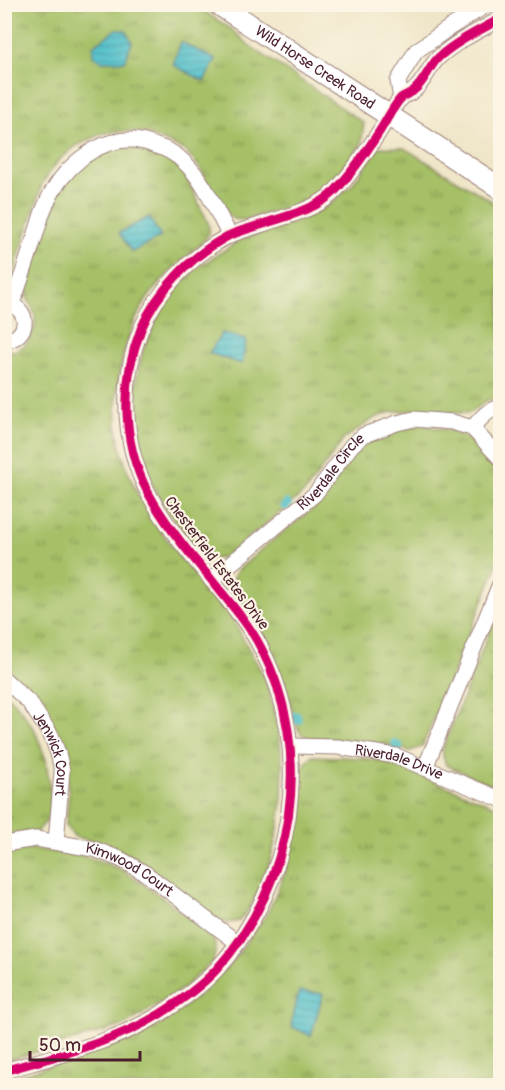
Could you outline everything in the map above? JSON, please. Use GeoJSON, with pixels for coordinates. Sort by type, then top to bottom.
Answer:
{"type":"FeatureCollection","features":[{"type":"Feature","properties":{"kind":"main road","name":"Wild Horse Creek Road"},"geometry":{"type":"LineString","coordinates":[[218,4],[395,107],[501,188]]}},
{"type":"Feature","properties":{"kind":"street"},"geometry":{"type":"LineString","coordinates":[[395,107],[398,81],[416,51],[488,4]]}},
{"type":"Feature","properties":{"kind":"street"},"geometry":{"type":"LineString","coordinates":[[395,107],[416,90],[438,58],[468,36],[501,19]]}},
{"type":"Feature","properties":{"kind":"street","name":"Chesterfield Estates Drive"},"geometry":{"type":"LineString","coordinates":[[4,1071],[120,1035],[157,1016],[192,992],[212,974],[238,944],[272,882],[289,818],[292,781],[291,747],[282,699],[260,645],[152,500],[137,468],[128,430],[127,384],[141,330],[152,306],[187,266],[230,236],[306,210],[332,194],[365,154],[395,107]]}},
{"type":"Feature","properties":{"kind":"street"},"geometry":{"type":"LineString","coordinates":[[4,341],[17,337],[24,326],[24,319],[18,307],[8,304],[46,204],[62,177],[72,166],[101,147],[134,140],[168,150],[193,171],[230,236]]}},
{"type":"Feature","properties":{"kind":"street"},"geometry":{"type":"LineString","coordinates":[[500,456],[472,429],[487,412],[494,408],[501,408]]}},
{"type":"Feature","properties":{"kind":"street","name":"Riverdale Circle"},"geometry":{"type":"LineString","coordinates":[[211,580],[315,494],[352,445],[364,435],[414,419],[452,422],[472,429]]}},
{"type":"Feature","properties":{"kind":"street"},"geometry":{"type":"LineString","coordinates":[[425,768],[501,584]]}},
{"type":"Feature","properties":{"kind":"street","name":"Jenwick Court"},"geometry":{"type":"LineString","coordinates":[[4,679],[29,702],[51,735],[58,753],[62,771],[56,842]]}},
{"type":"Feature","properties":{"kind":"street","name":"Riverdale Drive"},"geometry":{"type":"LineString","coordinates":[[291,747],[338,747],[396,756],[501,799]]}},
{"type":"Feature","properties":{"kind":"street","name":"Kimwood Court"},"geometry":{"type":"LineString","coordinates":[[4,843],[36,839],[94,849],[120,859],[146,873],[238,944]]}},
{"type":"Feature","properties":{"kind":"green space"},"geometry":{"type":"Polygon","coordinates":[[[5,5],[194,5],[364,123],[361,144],[343,169],[318,193],[293,206],[243,220],[233,219],[223,210],[198,165],[184,150],[145,133],[128,131],[104,133],[76,146],[57,162],[43,182],[9,286],[5,290],[5,5]]]}},
{"type":"Feature","properties":{"kind":"green space"},"geometry":{"type":"Polygon","coordinates":[[[379,147],[404,148],[500,206],[500,398],[488,400],[470,413],[426,409],[391,412],[375,418],[344,439],[305,492],[222,557],[214,559],[206,556],[188,538],[153,487],[135,436],[135,384],[143,350],[156,320],[169,299],[184,280],[201,265],[240,240],[296,222],[329,205],[352,185],[379,147]]]}},
{"type":"Feature","properties":{"kind":"green space"},"geometry":{"type":"Polygon","coordinates":[[[113,148],[149,152],[174,165],[190,183],[209,226],[209,233],[204,240],[161,281],[138,314],[125,349],[116,406],[119,441],[125,463],[143,504],[168,541],[234,622],[268,687],[281,748],[282,796],[278,828],[269,865],[254,901],[239,921],[226,923],[214,917],[129,855],[90,840],[75,837],[66,825],[69,792],[64,764],[50,720],[42,707],[5,668],[5,350],[19,349],[33,332],[35,316],[26,294],[59,193],[86,159],[113,148]]]}},
{"type":"Feature","properties":{"kind":"green space"},"geometry":{"type":"Polygon","coordinates":[[[421,425],[451,431],[465,437],[492,460],[500,472],[500,559],[422,747],[410,751],[377,743],[310,738],[301,734],[298,729],[275,660],[263,635],[235,595],[234,577],[236,572],[263,548],[313,509],[358,448],[382,433],[421,425]]]}},
{"type":"Feature","properties":{"kind":"green space"},"geometry":{"type":"Polygon","coordinates":[[[500,605],[500,789],[446,765],[443,748],[500,605]]]}},
{"type":"Feature","properties":{"kind":"green space"},"geometry":{"type":"Polygon","coordinates":[[[4,692],[34,728],[46,760],[51,796],[48,820],[35,833],[5,836],[4,692]]]}},
{"type":"Feature","properties":{"kind":"green space"},"geometry":{"type":"Polygon","coordinates":[[[312,756],[362,758],[387,762],[500,808],[500,1085],[5,1086],[5,1080],[121,1043],[162,1024],[201,994],[233,961],[268,912],[285,873],[293,840],[301,769],[312,756]]]}},
{"type":"Feature","properties":{"kind":"green space"},"geometry":{"type":"Polygon","coordinates":[[[32,849],[79,855],[122,870],[169,902],[213,939],[216,948],[213,961],[182,989],[125,1025],[5,1061],[5,851],[32,849]]]}},
{"type":"Feature","properties":{"kind":"water"},"geometry":{"type":"Polygon","coordinates":[[[117,29],[126,31],[132,42],[125,61],[102,61],[93,56],[93,46],[117,29]]]}},
{"type":"Feature","properties":{"kind":"water"},"geometry":{"type":"Polygon","coordinates":[[[181,42],[216,60],[204,81],[173,65],[181,42]]]}},
{"type":"Feature","properties":{"kind":"water"},"geometry":{"type":"Polygon","coordinates":[[[149,217],[161,237],[132,252],[119,233],[149,217]]]}},
{"type":"Feature","properties":{"kind":"water"},"geometry":{"type":"Polygon","coordinates":[[[222,333],[246,340],[242,364],[209,353],[222,333]]]}},
{"type":"Feature","properties":{"kind":"water"},"geometry":{"type":"Polygon","coordinates":[[[299,991],[323,994],[311,1036],[291,1026],[299,991]]]}},
{"type":"Feature","properties":{"kind":"waterway"},"geometry":{"type":"LineString","coordinates":[[287,501],[290,505],[286,509],[282,506],[287,501]]}},
{"type":"Feature","properties":{"kind":"waterway"},"geometry":{"type":"LineString","coordinates":[[256,617],[259,621],[256,624],[253,619],[256,617]]}},
{"type":"Feature","properties":{"kind":"waterway"},"geometry":{"type":"LineString","coordinates":[[293,714],[298,714],[300,721],[295,722],[293,714]]}},
{"type":"Feature","properties":{"kind":"waterway"},"geometry":{"type":"LineString","coordinates":[[394,742],[401,745],[400,750],[393,748],[394,742]]}},
{"type":"Feature","properties":{"kind":"cycle path"},"geometry":{"type":"LineString","coordinates":[[4,1071],[124,1033],[160,1014],[203,982],[216,970],[243,935],[264,898],[279,857],[288,815],[291,773],[288,730],[278,688],[261,648],[244,620],[167,523],[143,483],[135,462],[127,418],[127,395],[129,372],[141,329],[166,288],[188,264],[214,244],[233,234],[303,211],[334,192],[365,154],[402,97],[417,87],[439,57],[461,41],[500,19]]}}]}
